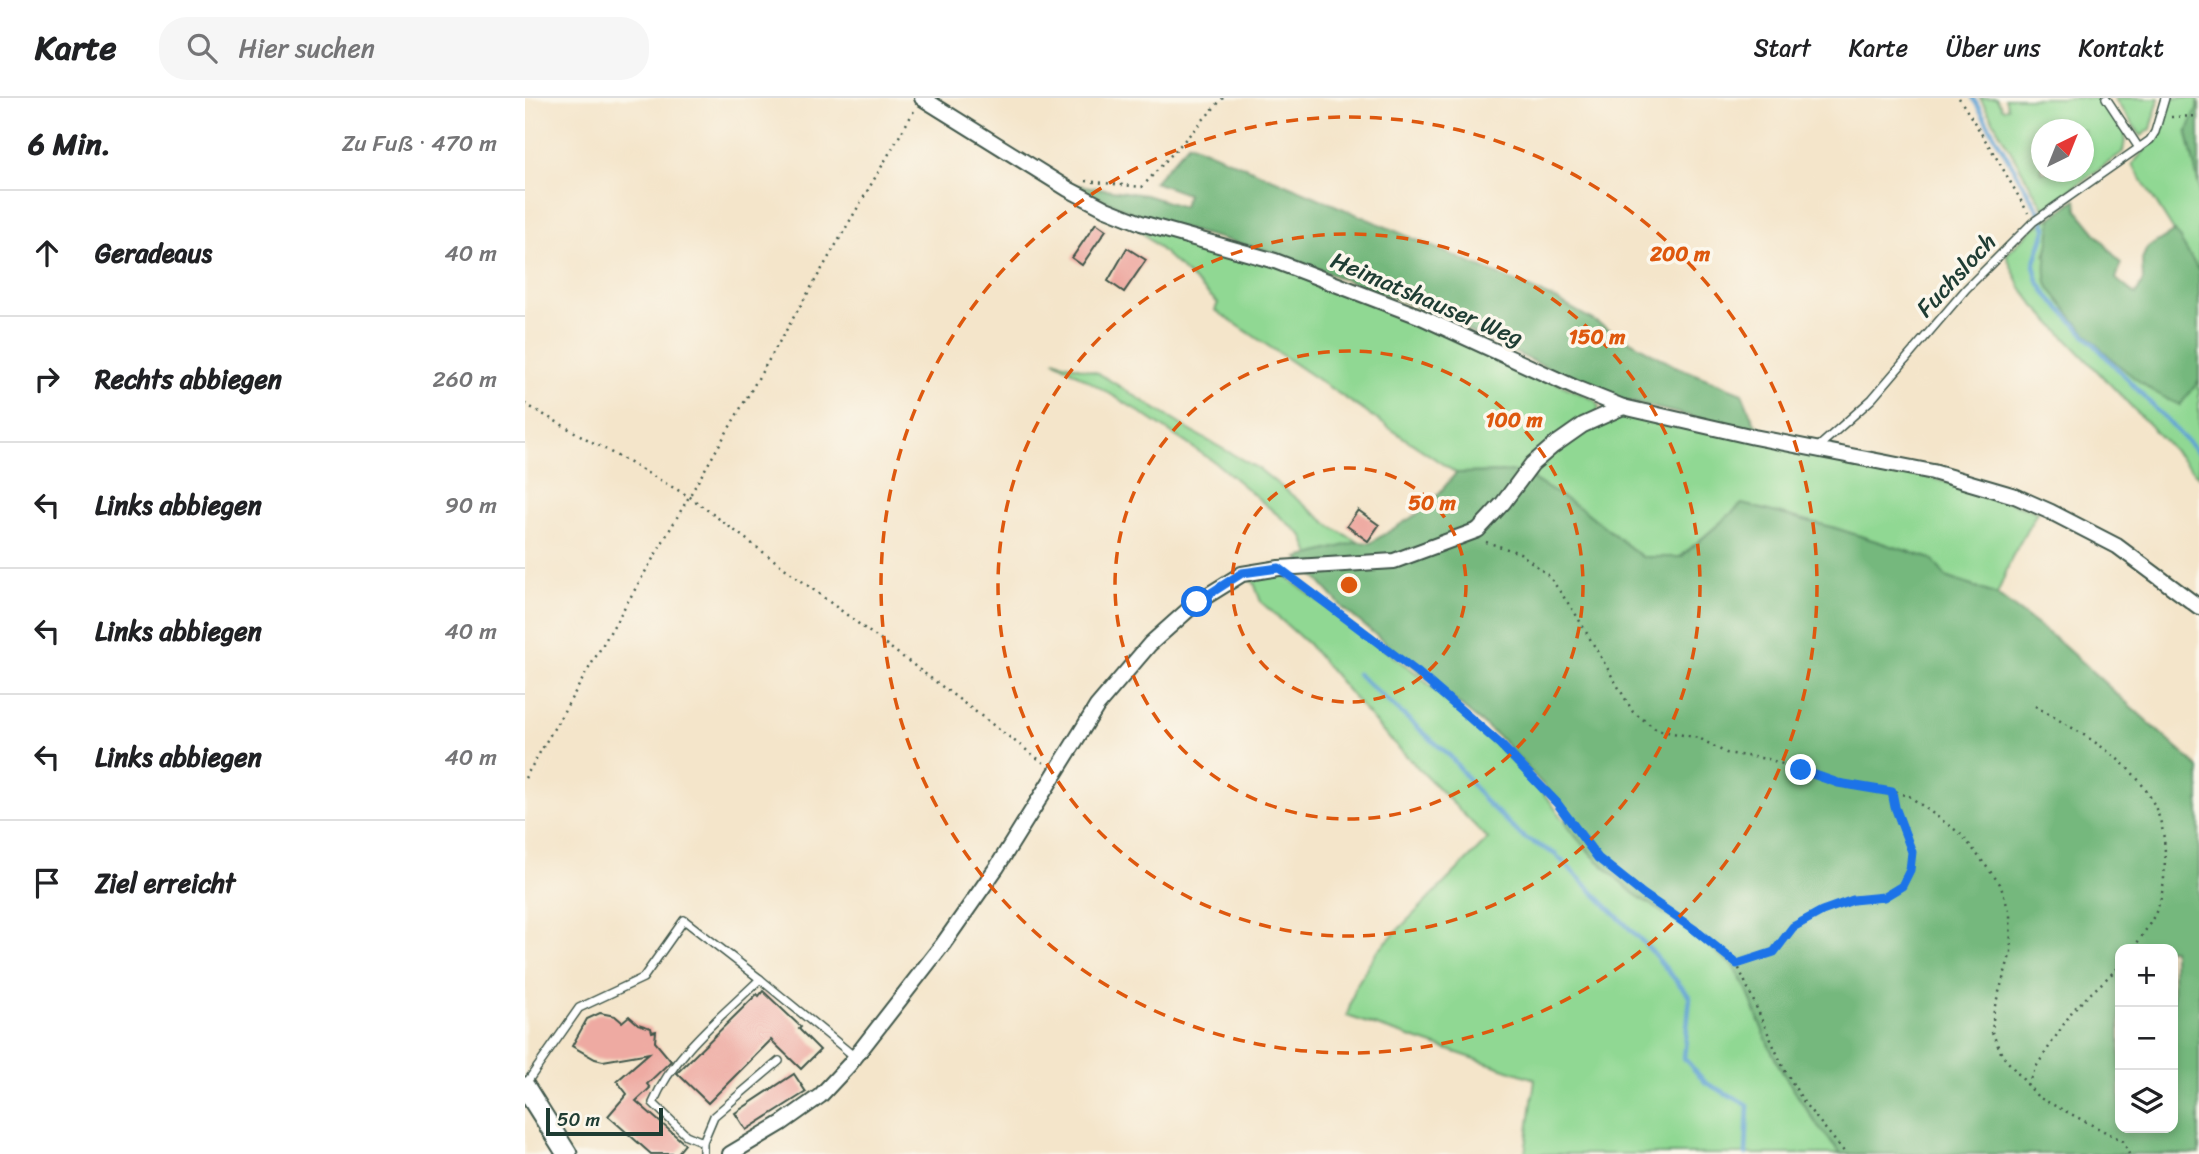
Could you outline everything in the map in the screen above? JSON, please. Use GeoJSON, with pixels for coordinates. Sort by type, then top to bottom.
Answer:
{"type":"FeatureCollection","features":[{"type":"Feature","properties":{"kind":"street","name":"Heimatshauser Weg"},"geometry":{"type":"LineString","coordinates":[[918,104],[1107,209],[1141,223],[1275,261],[1419,316],[1623,407],[1754,437],[1933,471],[2015,496],[2117,546],[2199,607]]}},
{"type":"Feature","properties":{"kind":"street"},"geometry":{"type":"LineString","coordinates":[[730,1154],[782,1123],[820,1096],[852,1061],[943,944],[997,867],[1097,706],[1150,644],[1197,602],[1242,573],[1394,561],[1478,530],[1503,503],[1532,464],[1553,446],[1583,425],[1623,407]]}},
{"type":"Feature","properties":{"kind":"street"},"geometry":{"type":"LineString","coordinates":[[525,1086],[567,1154]]}},
{"type":"Feature","properties":{"kind":"lane"},"geometry":{"type":"LineString","coordinates":[[2106,98],[2139,148]]}},
{"type":"Feature","properties":{"kind":"lane","name":"Fuchsloch"},"geometry":{"type":"LineString","coordinates":[[1817,448],[1872,398],[1966,289],[2035,221],[2139,148],[2155,132],[2165,98]]}},
{"type":"Feature","properties":{"kind":"lane"},"geometry":{"type":"LineString","coordinates":[[525,1086],[579,1008],[643,978],[684,920],[760,979],[852,1061]]}},
{"type":"Feature","properties":{"kind":"lane"},"geometry":{"type":"LineString","coordinates":[[703,1142],[686,1135],[653,1103],[660,1086],[686,1052],[760,979]]}},
{"type":"Feature","properties":{"kind":"lane"},"geometry":{"type":"LineString","coordinates":[[703,1154],[703,1142],[714,1116],[779,1061]]}},
{"type":"Feature","properties":{"kind":"path"},"geometry":{"type":"LineString","coordinates":[[1078,179],[1142,187],[1223,98]]}},
{"type":"Feature","properties":{"kind":"path"},"geometry":{"type":"LineString","coordinates":[[1959,98],[2035,221]]}},
{"type":"Feature","properties":{"kind":"path"},"geometry":{"type":"LineString","coordinates":[[525,778],[918,104]]}},
{"type":"Feature","properties":{"kind":"path"},"geometry":{"type":"LineString","coordinates":[[2160,116],[2199,116]]}},
{"type":"Feature","properties":{"kind":"path"},"geometry":{"type":"LineString","coordinates":[[525,404],[690,496],[1055,771]]}},
{"type":"Feature","properties":{"kind":"path"},"geometry":{"type":"LineString","coordinates":[[1478,530],[1481,541],[1520,553],[1549,576],[1575,613],[1633,712],[1657,730],[1699,738],[1726,753],[1768,759],[1838,783],[1909,796],[1962,835],[2000,884],[2010,914],[2011,952],[1994,1009],[1992,1032],[2002,1055],[2038,1097],[2123,1141],[2129,1154]]}},
{"type":"Feature","properties":{"kind":"path"},"geometry":{"type":"LineString","coordinates":[[1279,568],[1417,672],[1500,744],[1557,803],[1598,858],[1737,964],[1784,1069],[1805,1104],[1846,1154]]}},
{"type":"Feature","properties":{"kind":"path"},"geometry":{"type":"LineString","coordinates":[[2035,706],[2079,731],[2117,759],[2140,780],[2158,808],[2165,833],[2165,885],[2158,911],[2136,944]]}},
{"type":"Feature","properties":{"kind":"path"},"geometry":{"type":"LineString","coordinates":[[1737,964],[1774,952],[1793,927],[1822,911],[1853,900],[1884,897],[1902,886],[1910,870],[1912,852],[1892,792]]}},
{"type":"Feature","properties":{"kind":"path"},"geometry":{"type":"LineString","coordinates":[[2028,1085],[2073,1010],[2115,971]]}},
{"type":"Feature","properties":{"kind":"green space"},"geometry":{"type":"Polygon","coordinates":[[[1980,98],[1996,98],[2003,109],[2008,108],[2005,98],[2102,98],[2126,133],[2123,152],[2094,173],[2094,119],[2031,119],[2031,182],[2081,182],[2044,209],[1980,98]]]}},
{"type":"Feature","properties":{"kind":"green space"},"geometry":{"type":"Polygon","coordinates":[[[2114,98],[2159,98],[2151,129],[2141,136],[2114,98]]]}},
{"type":"Feature","properties":{"kind":"green space"},"geometry":{"type":"Polygon","coordinates":[[[2169,98],[2199,98],[2196,114],[2187,133],[2199,186],[2199,271],[2132,164],[2159,135],[2169,98]]]}},
{"type":"Feature","properties":{"kind":"green space"},"geometry":{"type":"Polygon","coordinates":[[[2199,103],[2199,186],[2187,133],[2199,103]]]}},
{"type":"Feature","properties":{"kind":"green space"},"geometry":{"type":"Polygon","coordinates":[[[1189,143],[1555,299],[1675,366],[1742,393],[1753,420],[1764,434],[1622,400],[1422,309],[1275,253],[1143,218],[1070,184],[1146,195],[1183,207],[1187,194],[1154,182],[1189,143]]]}},
{"type":"Feature","properties":{"kind":"green space"},"geometry":{"type":"Polygon","coordinates":[[[2076,199],[2077,210],[2121,264],[2116,279],[2136,295],[2143,280],[2142,259],[2147,248],[2175,231],[2199,271],[2199,381],[2180,405],[2147,387],[2115,362],[2086,333],[2049,287],[2046,265],[2051,218],[2076,199]]]}},
{"type":"Feature","properties":{"kind":"green space"},"geometry":{"type":"Polygon","coordinates":[[[2051,218],[2052,233],[2045,256],[2180,405],[2199,381],[2199,477],[2034,305],[2020,286],[2006,255],[2032,229],[2051,218]]]}},
{"type":"Feature","properties":{"kind":"green space"},"geometry":{"type":"Polygon","coordinates":[[[1132,223],[1279,265],[1357,294],[1595,400],[1599,407],[1596,414],[1521,472],[1456,473],[1215,310],[1218,303],[1132,223]]]}},
{"type":"Feature","properties":{"kind":"green space"},"geometry":{"type":"Polygon","coordinates":[[[1054,360],[1098,373],[1191,431],[1259,469],[1332,527],[1358,542],[1310,555],[1303,536],[1216,463],[1135,409],[1054,360]]]}},
{"type":"Feature","properties":{"kind":"green space"},"geometry":{"type":"Polygon","coordinates":[[[1635,416],[1889,467],[1939,480],[2037,512],[2012,557],[1997,595],[1946,577],[1932,559],[1835,528],[1742,504],[1680,557],[1642,557],[1585,511],[1532,479],[1541,462],[1557,445],[1608,419],[1635,416]]]}},
{"type":"Feature","properties":{"kind":"green space"},"geometry":{"type":"Polygon","coordinates":[[[1521,472],[1585,511],[1642,557],[1681,557],[1742,504],[1835,528],[1932,559],[1946,577],[1997,595],[2056,639],[2199,768],[2199,1154],[1838,1154],[1840,1152],[1817,1125],[1783,1073],[1769,1046],[1747,990],[1733,966],[1693,933],[1633,893],[1595,858],[1568,828],[1562,806],[1501,739],[1343,608],[1298,558],[1358,542],[1370,543],[1427,508],[1456,473],[1521,472]]]}},
{"type":"Feature","properties":{"kind":"green space"},"geometry":{"type":"Polygon","coordinates":[[[1277,570],[1416,673],[1501,749],[1550,801],[1568,828],[1595,858],[1633,893],[1693,933],[1733,966],[1747,990],[1769,1046],[1783,1073],[1817,1125],[1840,1152],[1838,1154],[1525,1154],[1535,1079],[1347,1016],[1355,988],[1376,952],[1488,839],[1382,731],[1308,644],[1261,602],[1254,583],[1246,576],[1277,570]]]}},
{"type":"Feature","properties":{"kind":"building"},"geometry":{"type":"Polygon","coordinates":[[[1096,223],[1106,230],[1082,265],[1072,258],[1096,223]]]}},
{"type":"Feature","properties":{"kind":"building"},"geometry":{"type":"Polygon","coordinates":[[[1127,248],[1146,260],[1124,292],[1108,281],[1127,248]]]}},
{"type":"Feature","properties":{"kind":"building"},"geometry":{"type":"Polygon","coordinates":[[[1358,510],[1379,525],[1368,541],[1347,526],[1358,510]]]}},
{"type":"Feature","properties":{"kind":"building"},"geometry":{"type":"Polygon","coordinates":[[[763,991],[801,1027],[799,1029],[820,1050],[801,1069],[771,1040],[708,1103],[677,1073],[763,991]]]}},
{"type":"Feature","properties":{"kind":"building"},"geometry":{"type":"Polygon","coordinates":[[[600,1013],[615,1016],[622,1022],[629,1016],[638,1024],[651,1028],[652,1032],[656,1031],[655,1042],[671,1061],[647,1084],[650,1088],[636,1101],[685,1144],[677,1154],[651,1154],[608,1116],[627,1094],[617,1081],[649,1053],[603,1061],[572,1046],[587,1019],[600,1013]]]}},
{"type":"Feature","properties":{"kind":"building"},"geometry":{"type":"Polygon","coordinates":[[[794,1074],[806,1092],[746,1130],[735,1113],[794,1074]]]}},
{"type":"Feature","properties":{"kind":"waterway"},"geometry":{"type":"LineString","coordinates":[[1973,98],[2046,228],[2034,265],[2038,281],[2048,296],[2199,454]]}},
{"type":"Feature","properties":{"kind":"waterway"},"geometry":{"type":"LineString","coordinates":[[1357,674],[1451,757],[1484,800],[1523,837],[1555,854],[1647,946],[1690,997],[1684,1058],[1706,1083],[1748,1105],[1746,1154]]}},
{"type":"Feature","properties":{"kind":"route"},"geometry":{"type":"LineString","coordinates":[[1197,602],[1242,573],[1279,568],[1417,672],[1500,744],[1557,803],[1598,858],[1737,964],[1774,952],[1793,927],[1822,911],[1853,900],[1884,897],[1893,893],[1902,886],[1910,870],[1910,843],[1895,807],[1892,792],[1838,783],[1801,770]]}}]}
